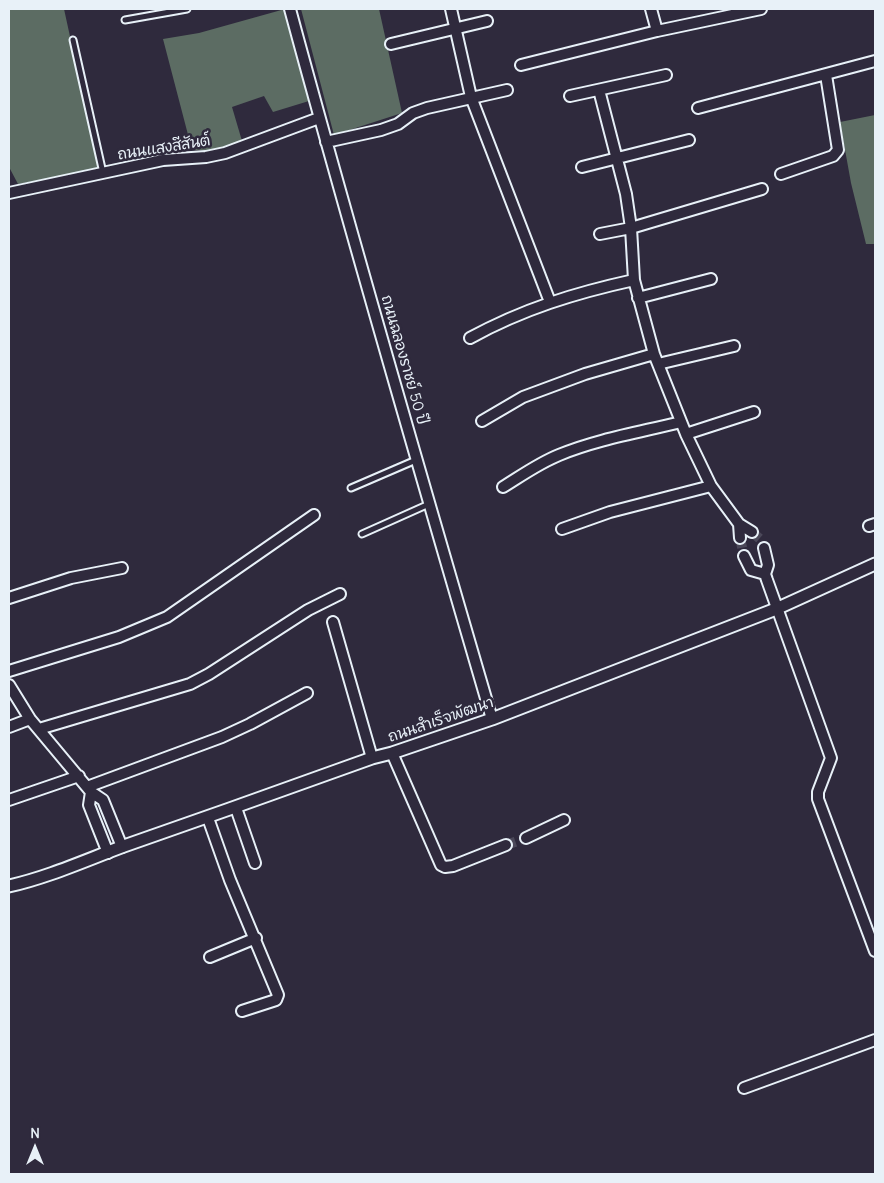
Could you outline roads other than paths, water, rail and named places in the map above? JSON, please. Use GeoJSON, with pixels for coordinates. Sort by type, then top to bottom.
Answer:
{"type":"FeatureCollection","features":[{"type":"Feature","properties":{"kind":"street","name":"ถนนฉลองราชย์ 50 ปี"},"geometry":{"type":"LineString","coordinates":[[290,9],[416,460],[492,720]]}},
{"type":"Feature","properties":{"kind":"street"},"geometry":{"type":"LineString","coordinates":[[451,9],[471,97],[550,302]]}},
{"type":"Feature","properties":{"kind":"street"},"geometry":{"type":"LineString","coordinates":[[651,9],[657,31]]}},
{"type":"Feature","properties":{"kind":"street"},"geometry":{"type":"LineString","coordinates":[[521,65],[657,31],[761,9]]}},
{"type":"Feature","properties":{"kind":"street"},"geometry":{"type":"LineString","coordinates":[[391,44],[487,21]]}},
{"type":"Feature","properties":{"kind":"street"},"geometry":{"type":"LineString","coordinates":[[698,108],[875,61]]}},
{"type":"Feature","properties":{"kind":"street"},"geometry":{"type":"LineString","coordinates":[[570,96],[666,75]]}},
{"type":"Feature","properties":{"kind":"street"},"geometry":{"type":"LineString","coordinates":[[781,174],[833,156],[838,150],[826,75]]}},
{"type":"Feature","properties":{"kind":"street"},"geometry":{"type":"LineString","coordinates":[[326,142],[381,130],[398,124],[413,113],[426,108],[507,90]]}},
{"type":"Feature","properties":{"kind":"street"},"geometry":{"type":"LineString","coordinates":[[599,90],[626,194],[631,228],[634,280],[656,359],[686,434],[712,486],[739,524],[752,532]]}},
{"type":"Feature","properties":{"kind":"street","name":"ถนนแสงสีสันต์"},"geometry":{"type":"LineString","coordinates":[[9,194],[163,160],[206,157],[225,153],[319,118]]}},
{"type":"Feature","properties":{"kind":"street"},"geometry":{"type":"LineString","coordinates":[[582,167],[689,140]]}},
{"type":"Feature","properties":{"kind":"street"},"geometry":{"type":"LineString","coordinates":[[600,234],[631,228],[762,189]]}},
{"type":"Feature","properties":{"kind":"street"},"geometry":{"type":"LineString","coordinates":[[638,298],[711,279]]}},
{"type":"Feature","properties":{"kind":"street"},"geometry":{"type":"LineString","coordinates":[[470,338],[494,325],[550,302],[634,280]]}},
{"type":"Feature","properties":{"kind":"street"},"geometry":{"type":"LineString","coordinates":[[482,422],[523,397],[585,374],[656,359],[734,346]]}},
{"type":"Feature","properties":{"kind":"street"},"geometry":{"type":"LineString","coordinates":[[686,434],[754,412]]}},
{"type":"Feature","properties":{"kind":"street"},"geometry":{"type":"LineString","coordinates":[[503,487],[537,465],[559,455],[591,444],[682,422]]}},
{"type":"Feature","properties":{"kind":"street"},"geometry":{"type":"LineString","coordinates":[[562,529],[610,512],[712,486]]}},
{"type":"Feature","properties":{"kind":"street"},"geometry":{"type":"LineString","coordinates":[[9,670],[119,636],[167,616],[314,515]]}},
{"type":"Feature","properties":{"kind":"street"},"geometry":{"type":"LineString","coordinates":[[739,524],[740,538]]}},
{"type":"Feature","properties":{"kind":"street"},"geometry":{"type":"LineString","coordinates":[[764,548],[768,565],[766,577],[831,758],[818,792],[818,799],[875,951]]}},
{"type":"Feature","properties":{"kind":"street"},"geometry":{"type":"LineString","coordinates":[[744,556],[751,570],[766,577]]}},
{"type":"Feature","properties":{"kind":"street","name":"ถนนสำเร็จพัฒนา"},"geometry":{"type":"LineString","coordinates":[[9,886],[38,879],[372,758],[492,720],[875,564]]}},
{"type":"Feature","properties":{"kind":"street"},"geometry":{"type":"LineString","coordinates":[[9,598],[71,578],[122,568]]}},
{"type":"Feature","properties":{"kind":"street"},"geometry":{"type":"LineString","coordinates":[[39,729],[190,684],[209,674],[308,610],[340,594]]}},
{"type":"Feature","properties":{"kind":"street"},"geometry":{"type":"LineString","coordinates":[[333,622],[372,758]]}},
{"type":"Feature","properties":{"kind":"street"},"geometry":{"type":"LineString","coordinates":[[9,685],[30,718],[89,790],[103,800],[122,847]]}},
{"type":"Feature","properties":{"kind":"street"},"geometry":{"type":"LineString","coordinates":[[89,790],[222,737],[307,693]]}},
{"type":"Feature","properties":{"kind":"street"},"geometry":{"type":"LineString","coordinates":[[9,726],[30,718]]}},
{"type":"Feature","properties":{"kind":"street"},"geometry":{"type":"LineString","coordinates":[[392,753],[441,865],[444,867],[453,866],[506,845]]}},
{"type":"Feature","properties":{"kind":"street"},"geometry":{"type":"LineString","coordinates":[[9,800],[79,776]]}},
{"type":"Feature","properties":{"kind":"street"},"geometry":{"type":"LineString","coordinates":[[89,790],[89,805],[108,853]]}},
{"type":"Feature","properties":{"kind":"street"},"geometry":{"type":"LineString","coordinates":[[236,808],[255,863]]}},
{"type":"Feature","properties":{"kind":"street"},"geometry":{"type":"LineString","coordinates":[[208,818],[230,880],[256,938],[278,995],[276,1000],[242,1011]]}},
{"type":"Feature","properties":{"kind":"street"},"geometry":{"type":"LineString","coordinates":[[526,838],[564,820]]}},
{"type":"Feature","properties":{"kind":"street"},"geometry":{"type":"LineString","coordinates":[[210,957],[256,938]]}},
{"type":"Feature","properties":{"kind":"street"},"geometry":{"type":"LineString","coordinates":[[744,1088],[875,1040]]}},
{"type":"Feature","properties":{"kind":"lane"},"geometry":{"type":"LineString","coordinates":[[125,20],[187,9]]}},
{"type":"Feature","properties":{"kind":"lane"},"geometry":{"type":"LineString","coordinates":[[73,40],[103,173]]}},
{"type":"Feature","properties":{"kind":"lane"},"geometry":{"type":"LineString","coordinates":[[351,488],[416,460]]}},
{"type":"Feature","properties":{"kind":"lane"},"geometry":{"type":"LineString","coordinates":[[362,534],[429,504]]}},
{"type":"Feature","properties":{"kind":"tunnel"},"geometry":{"type":"LineString","coordinates":[[752,532],[760,539],[764,548]]}},
{"type":"Feature","properties":{"kind":"tunnel"},"geometry":{"type":"LineString","coordinates":[[740,538],[744,556]]}},
{"type":"Feature","properties":{"kind":"tunnel"},"geometry":{"type":"LineString","coordinates":[[506,845],[526,838]]}}]}
